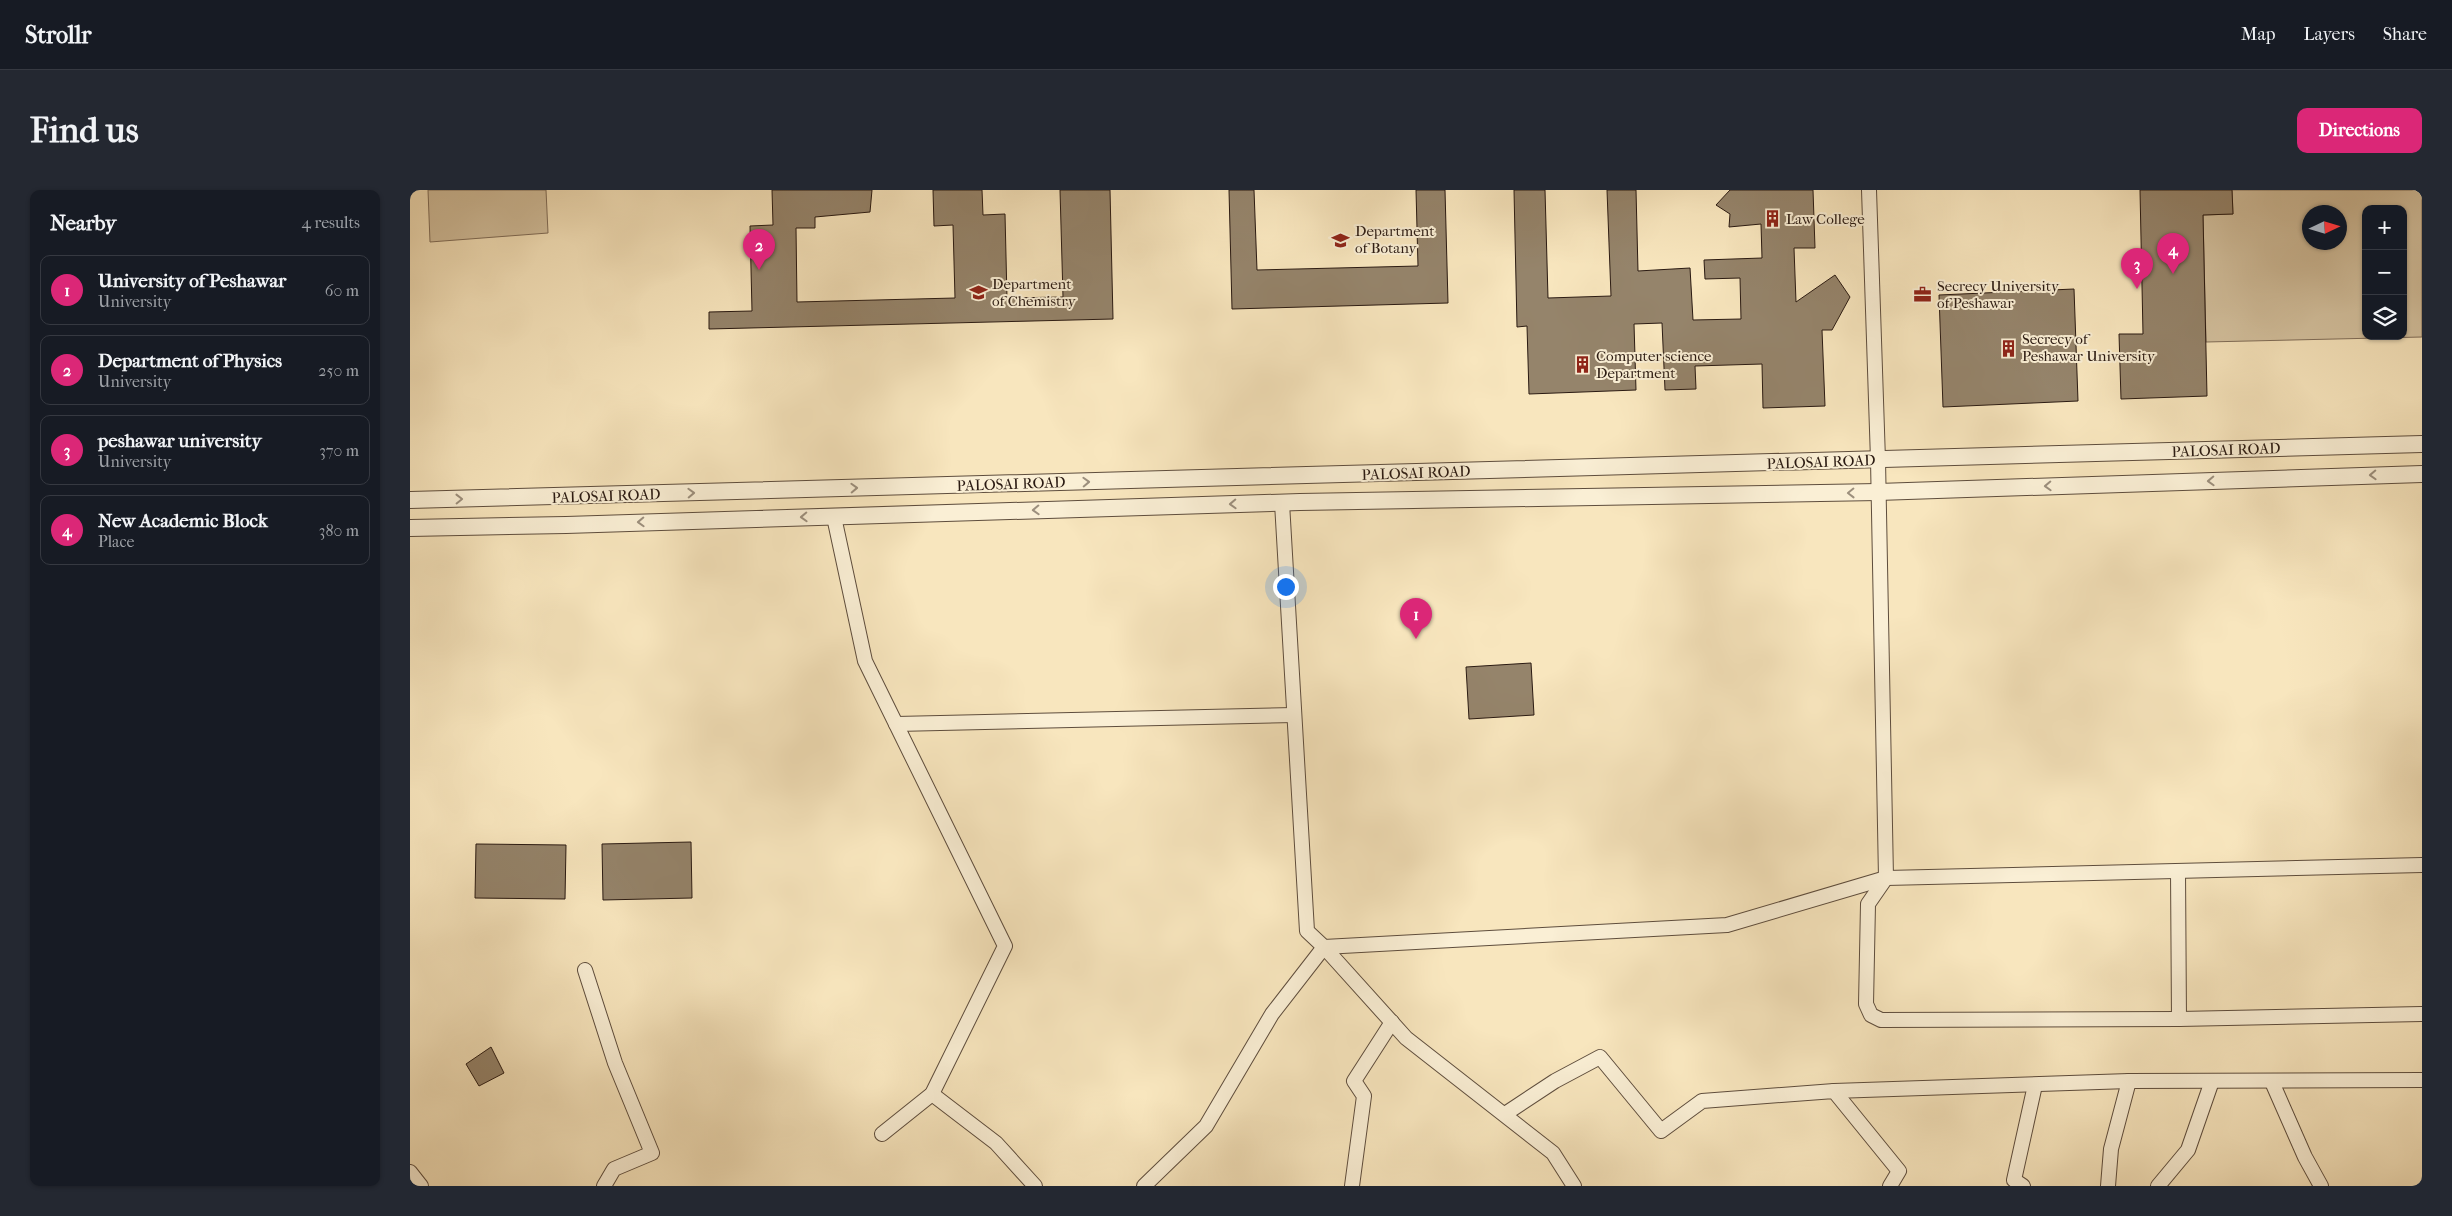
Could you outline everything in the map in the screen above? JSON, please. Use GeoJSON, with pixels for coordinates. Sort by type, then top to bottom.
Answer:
{"type":"FeatureCollection","features":[{"type":"Feature","properties":{"kind":"street"},"geometry":{"type":"LineString","coordinates":[[1869,190],[1878,460],[1886,878],[1868,904],[1866,1004],[1870,1015],[1881,1020],[2179,1019],[2422,1014]]}},
{"type":"Feature","properties":{"kind":"street","name":"PALOSAI ROAD"},"geometry":{"type":"LineString","coordinates":[[410,500],[2422,444]]}},
{"type":"Feature","properties":{"kind":"street"},"geometry":{"type":"LineString","coordinates":[[410,528],[1282,503],[1878,492],[2422,474]]}},
{"type":"Feature","properties":{"kind":"street"},"geometry":{"type":"LineString","coordinates":[[1284,476],[1282,503],[1307,931],[1324,947],[1406,1038],[1553,1153],[1574,1186]]}},
{"type":"Feature","properties":{"kind":"street"},"geometry":{"type":"LineString","coordinates":[[934,513],[935,486]]}},
{"type":"Feature","properties":{"kind":"street"},"geometry":{"type":"LineString","coordinates":[[834,516],[865,661],[1006,946],[932,1094],[882,1134]]}},
{"type":"Feature","properties":{"kind":"street"},"geometry":{"type":"LineString","coordinates":[[896,724],[1294,715]]}},
{"type":"Feature","properties":{"kind":"street"},"geometry":{"type":"LineString","coordinates":[[1144,1186],[1206,1126],[1272,1014],[1324,947],[1727,925],[1886,878],[2422,865]]}},
{"type":"Feature","properties":{"kind":"street"},"geometry":{"type":"LineString","coordinates":[[2178,871],[2179,1019]]}},
{"type":"Feature","properties":{"kind":"street"},"geometry":{"type":"LineString","coordinates":[[585,970],[615,1063],[652,1153],[614,1169],[604,1186]]}},
{"type":"Feature","properties":{"kind":"street"},"geometry":{"type":"LineString","coordinates":[[1352,1186],[1364,1096],[1354,1081],[1392,1022]]}},
{"type":"Feature","properties":{"kind":"street"},"geometry":{"type":"LineString","coordinates":[[1505,1114],[1555,1081],[1600,1057],[1661,1131],[1702,1100],[1834,1091],[2129,1081],[2422,1080]]}},
{"type":"Feature","properties":{"kind":"street"},"geometry":{"type":"LineString","coordinates":[[2108,1186],[2112,1149],[2129,1081]]}},
{"type":"Feature","properties":{"kind":"street"},"geometry":{"type":"LineString","coordinates":[[2158,1186],[2188,1150],[2212,1082]]}},
{"type":"Feature","properties":{"kind":"street"},"geometry":{"type":"LineString","coordinates":[[2272,1082],[2304,1157],[2321,1186]]}},
{"type":"Feature","properties":{"kind":"street"},"geometry":{"type":"LineString","coordinates":[[2023,1186],[2014,1180],[2035,1084]]}},
{"type":"Feature","properties":{"kind":"street"},"geometry":{"type":"LineString","coordinates":[[1834,1091],[1899,1172],[1890,1186]]}},
{"type":"Feature","properties":{"kind":"street"},"geometry":{"type":"LineString","coordinates":[[932,1094],[996,1143],[1035,1186]]}},
{"type":"Feature","properties":{"kind":"street"},"geometry":{"type":"LineString","coordinates":[[410,1172],[421,1186]]}},
{"type":"Feature","properties":{"kind":"shaded area"},"geometry":{"type":"Polygon","coordinates":[[[428,190],[546,190],[548,233],[430,242],[428,190]]]}},
{"type":"Feature","properties":{"kind":"shaded area"},"geometry":{"type":"Polygon","coordinates":[[[2232,190],[2422,190],[2422,337],[2407,337],[2407,205],[2362,205],[2362,338],[2206,342],[2203,215],[2233,214],[2232,190]]]}},
{"type":"Feature","properties":{"kind":"building"},"geometry":{"type":"Polygon","coordinates":[[[772,190],[872,190],[870,212],[815,217],[815,228],[796,228],[797,302],[955,298],[953,225],[934,226],[933,190],[982,190],[983,215],[1005,214],[1007,298],[1063,297],[1060,190],[1110,190],[1113,319],[709,329],[709,312],[752,311],[750,226],[773,225],[772,190]]]}},
{"type":"Feature","properties":{"kind":"building"},"geometry":{"type":"Polygon","coordinates":[[[1229,190],[1254,190],[1257,270],[1418,266],[1416,190],[1445,190],[1448,303],[1232,309],[1229,190]]]}},
{"type":"Feature","properties":{"kind":"building"},"geometry":{"type":"Polygon","coordinates":[[[1514,190],[1545,190],[1548,298],[1611,296],[1607,190],[1636,190],[1638,271],[1690,268],[1693,320],[1741,319],[1740,278],[1705,279],[1704,260],[1762,258],[1761,224],[1729,227],[1730,214],[1716,205],[1730,190],[1813,190],[1815,248],[1794,248],[1796,302],[1835,275],[1850,297],[1832,330],[1822,330],[1825,406],[1763,408],[1762,364],[1695,366],[1696,389],[1665,390],[1662,323],[1634,324],[1636,390],[1529,394],[1527,326],[1517,327],[1514,190]]]}},
{"type":"Feature","properties":{"kind":"building"},"geometry":{"type":"Polygon","coordinates":[[[2140,190],[2232,190],[2233,214],[2203,215],[2207,396],[2121,399],[2119,334],[2143,334],[2140,190]]]}},
{"type":"Feature","properties":{"kind":"building","name":"Secrecy of Peshawar University"},"geometry":{"type":"Polygon","coordinates":[[[2074,289],[2078,401],[1943,407],[1939,295],[2074,289]]]}},
{"type":"Feature","properties":{"kind":"building"},"geometry":{"type":"Polygon","coordinates":[[[1531,663],[1534,715],[1469,719],[1466,667],[1531,663]]]}},
{"type":"Feature","properties":{"kind":"building"},"geometry":{"type":"Polygon","coordinates":[[[691,842],[692,898],[603,900],[602,844],[691,842]]]}},
{"type":"Feature","properties":{"kind":"building"},"geometry":{"type":"Polygon","coordinates":[[[476,844],[566,845],[565,899],[475,898],[476,844]]]}},
{"type":"Feature","properties":{"kind":"building"},"geometry":{"type":"Polygon","coordinates":[[[491,1047],[504,1073],[479,1086],[466,1064],[491,1047]]]}},
{"type":"Feature","properties":{"kind":"place","name":"Law College"},"geometry":{"type":"Point","coordinates":[1772,219]}},
{"type":"Feature","properties":{"kind":"place","name":"Department of Botany"},"geometry":{"type":"Point","coordinates":[1341,240]}},
{"type":"Feature","properties":{"kind":"place","name":"Department of Physics"},"geometry":{"type":"Point","coordinates":[759,270]}},
{"type":"Feature","properties":{"kind":"place","name":"New Academic Block"},"geometry":{"type":"Point","coordinates":[2173,274]}},
{"type":"Feature","properties":{"kind":"place","name":"peshawar university"},"geometry":{"type":"Point","coordinates":[2137,289]}},
{"type":"Feature","properties":{"kind":"place","name":"Department of Chemistry"},"geometry":{"type":"Point","coordinates":[978,293]}},
{"type":"Feature","properties":{"kind":"place","name":"Secrecy University of Peshawar"},"geometry":{"type":"Point","coordinates":[1923,295]}},
{"type":"Feature","properties":{"kind":"place","name":"Secrecy of Peshawar University"},"geometry":{"type":"Point","coordinates":[2008,348]}},
{"type":"Feature","properties":{"kind":"place","name":"Computer science Department"},"geometry":{"type":"Point","coordinates":[1582,365]}},
{"type":"Feature","properties":{"kind":"place","name":"University of Peshawar"},"geometry":{"type":"Point","coordinates":[1416,639]}}]}
